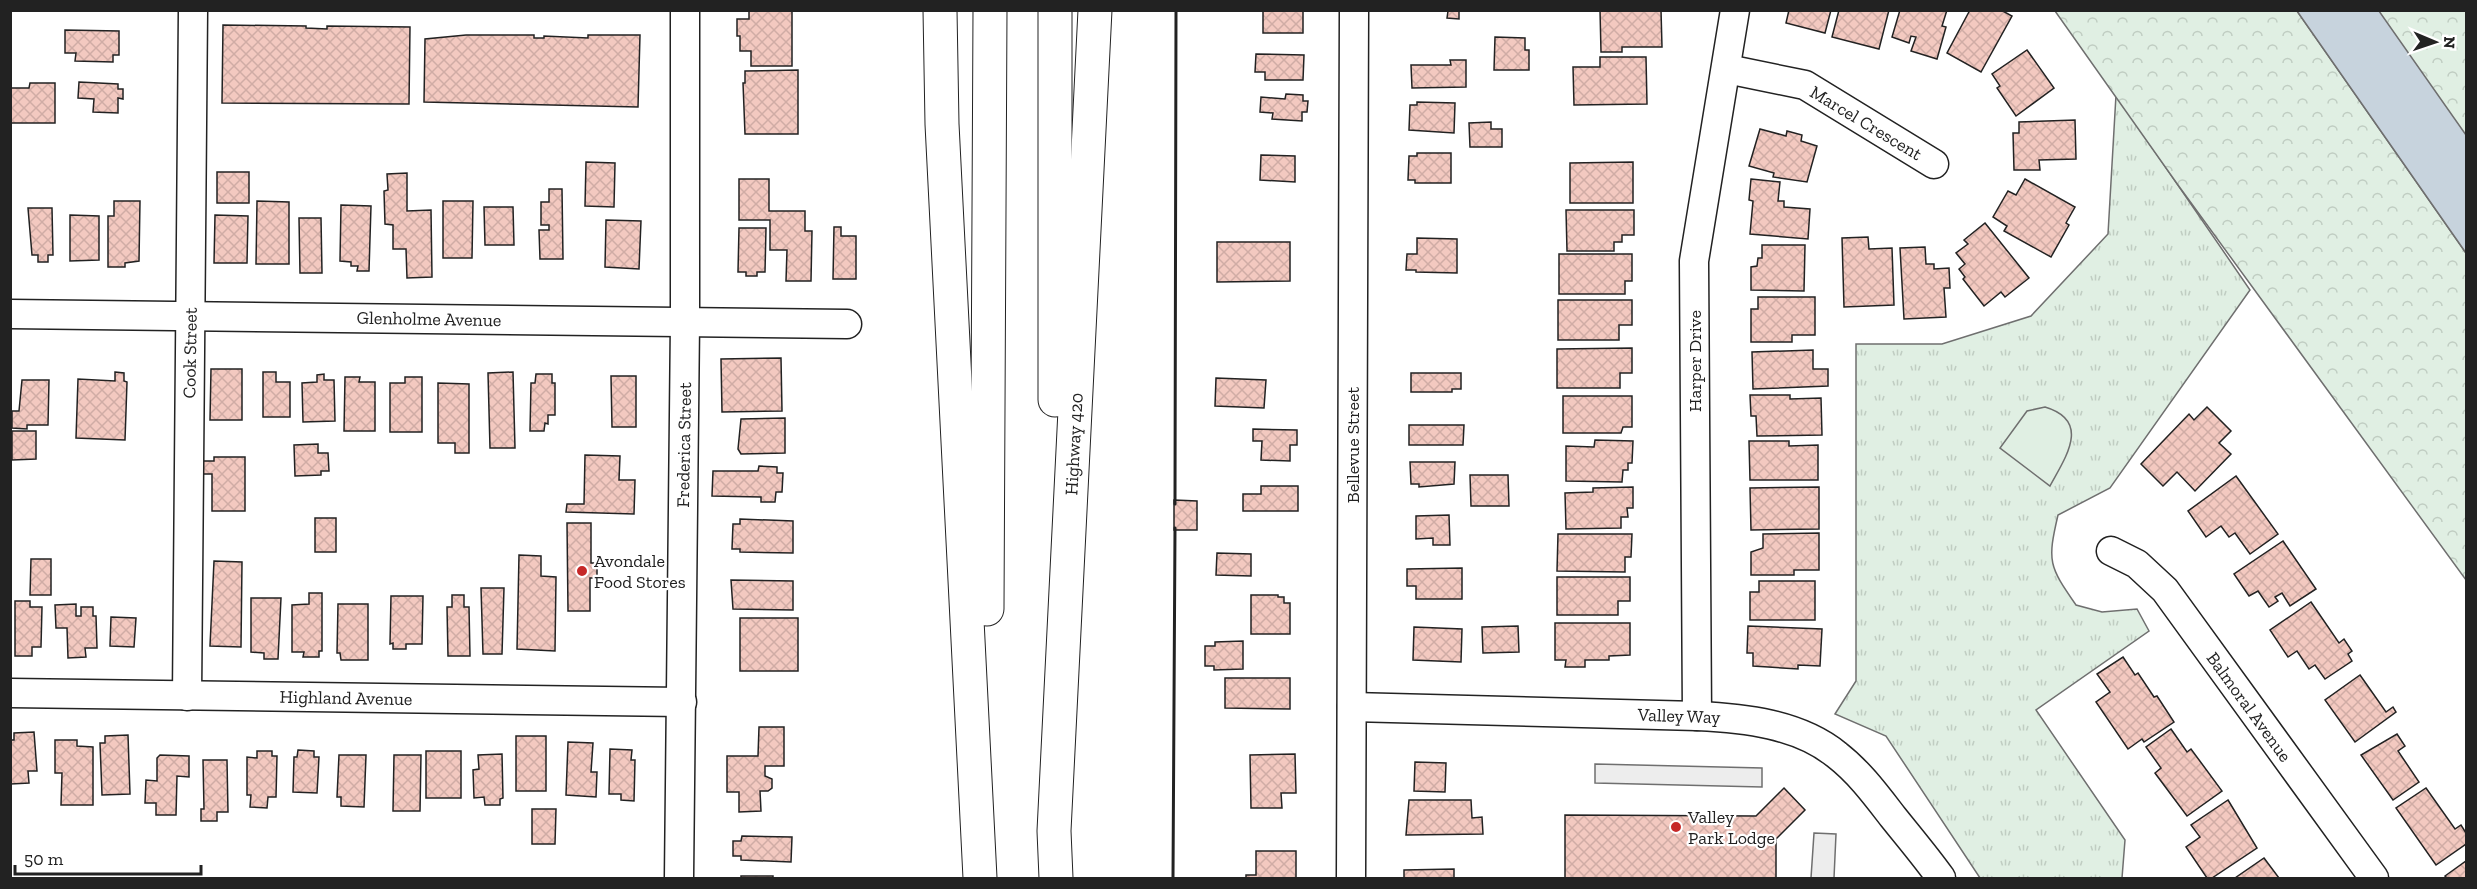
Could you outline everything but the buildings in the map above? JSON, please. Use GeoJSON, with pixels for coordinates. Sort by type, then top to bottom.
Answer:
{"type":"FeatureCollection","features":[{"type":"Feature","properties":{"kind":"highway"},"geometry":{"type":"LineString","coordinates":[[932,10],[942,124]]}},
{"type":"Feature","properties":{"kind":"highway"},"geometry":{"type":"LineString","coordinates":[[940,10],[942,124],[980,879]]}},
{"type":"Feature","properties":{"kind":"highway"},"geometry":{"type":"LineString","coordinates":[[986,879],[990,10]]}},
{"type":"Feature","properties":{"kind":"highway"},"geometry":{"type":"LineString","coordinates":[[1054,831],[1055,10]]}},
{"type":"Feature","properties":{"kind":"highway","name":"Highway 420"},"geometry":{"type":"LineString","coordinates":[[1056,879],[1054,831],[1095,10]]}},
{"type":"Feature","properties":{"kind":"street","name":"Cook Street"},"geometry":{"type":"LineString","coordinates":[[187,696],[193,10]]}},
{"type":"Feature","properties":{"kind":"street","name":"Frederica Street"},"geometry":{"type":"LineString","coordinates":[[679,879],[685,322],[685,10]]}},
{"type":"Feature","properties":{"kind":"street","name":"Bellevue Street"},"geometry":{"type":"LineString","coordinates":[[1351,879],[1354,10]]}},
{"type":"Feature","properties":{"kind":"street","name":"Harper Drive"},"geometry":{"type":"LineString","coordinates":[[1698,716],[1694,261],[1728,69],[1735,10]]}},
{"type":"Feature","properties":{"kind":"street","name":"Marcel Crescent"},"geometry":{"type":"LineString","coordinates":[[1728,69],[1805,85],[1934,164]]}},
{"type":"Feature","properties":{"kind":"street","name":"Glenholme Avenue"},"geometry":{"type":"LineString","coordinates":[[10,314],[847,324]]}},
{"type":"Feature","properties":{"kind":"street","name":"Balmoral Avenue"},"geometry":{"type":"LineString","coordinates":[[2111,551],[2137,564],[2165,590],[2374,879]]}},
{"type":"Feature","properties":{"kind":"street","name":"Highland Avenue"},"geometry":{"type":"LineString","coordinates":[[10,693],[682,702]]}},
{"type":"Feature","properties":{"kind":"street","name":"Valley Way"},"geometry":{"type":"LineString","coordinates":[[1352,707],[1698,716],[1738,718],[1769,724],[1808,737],[1837,754],[1868,786],[1941,879]]}},
{"type":"Feature","properties":{"kind":"green space"},"geometry":{"type":"Polygon","coordinates":[[[2055,11],[2297,11],[2466,253],[2466,580],[2178,185],[2055,11]]]}},
{"type":"Feature","properties":{"kind":"green space"},"geometry":{"type":"Polygon","coordinates":[[[2377,11],[2466,11],[2466,138],[2377,11]]]}},
{"type":"Feature","properties":{"kind":"green space"},"geometry":{"type":"Polygon","coordinates":[[[2116,95],[2250,290],[2110,488],[2058,515],[2052,543],[2053,563],[2060,581],[2076,605],[2102,612],[2137,609],[2149,631],[2036,710],[2125,840],[2122,878],[1980,878],[1886,736],[1835,714],[1856,681],[1856,344],[1942,344],[2031,316],[2108,234],[2116,95]]]}},
{"type":"Feature","properties":{"kind":"green space"},"geometry":{"type":"Polygon","coordinates":[[[2045,407],[2059,413],[2068,421],[2071,431],[2071,441],[2067,452],[2050,486],[2000,448],[2027,411],[2045,407]]]}},
{"type":"Feature","properties":{"kind":"shaded area"},"geometry":{"type":"Polygon","coordinates":[[[2297,11],[2379,11],[2466,135],[2466,253],[2297,11]]]}},
{"type":"Feature","properties":{"kind":"shaded area"},"geometry":{"type":"Polygon","coordinates":[[[1595,764],[1762,768],[1762,787],[1595,783],[1595,764]]]}},
{"type":"Feature","properties":{"kind":"shaded area"},"geometry":{"type":"Polygon","coordinates":[[[1814,833],[1836,834],[1834,878],[1811,878],[1814,833]]]}},
{"type":"Feature","properties":{"kind":"wall"},"geometry":{"type":"LineString","coordinates":[[1175,504],[1176,10]]}},
{"type":"Feature","properties":{"kind":"wall"},"geometry":{"type":"LineString","coordinates":[[1173,878],[1175,528]]}},
{"type":"Feature","properties":{"kind":"place","name":"Avondale Food Stores"},"geometry":{"type":"Point","coordinates":[582,571]}},
{"type":"Feature","properties":{"kind":"place","name":"Valley Park Lodge"},"geometry":{"type":"Point","coordinates":[1676,827]}}]}
